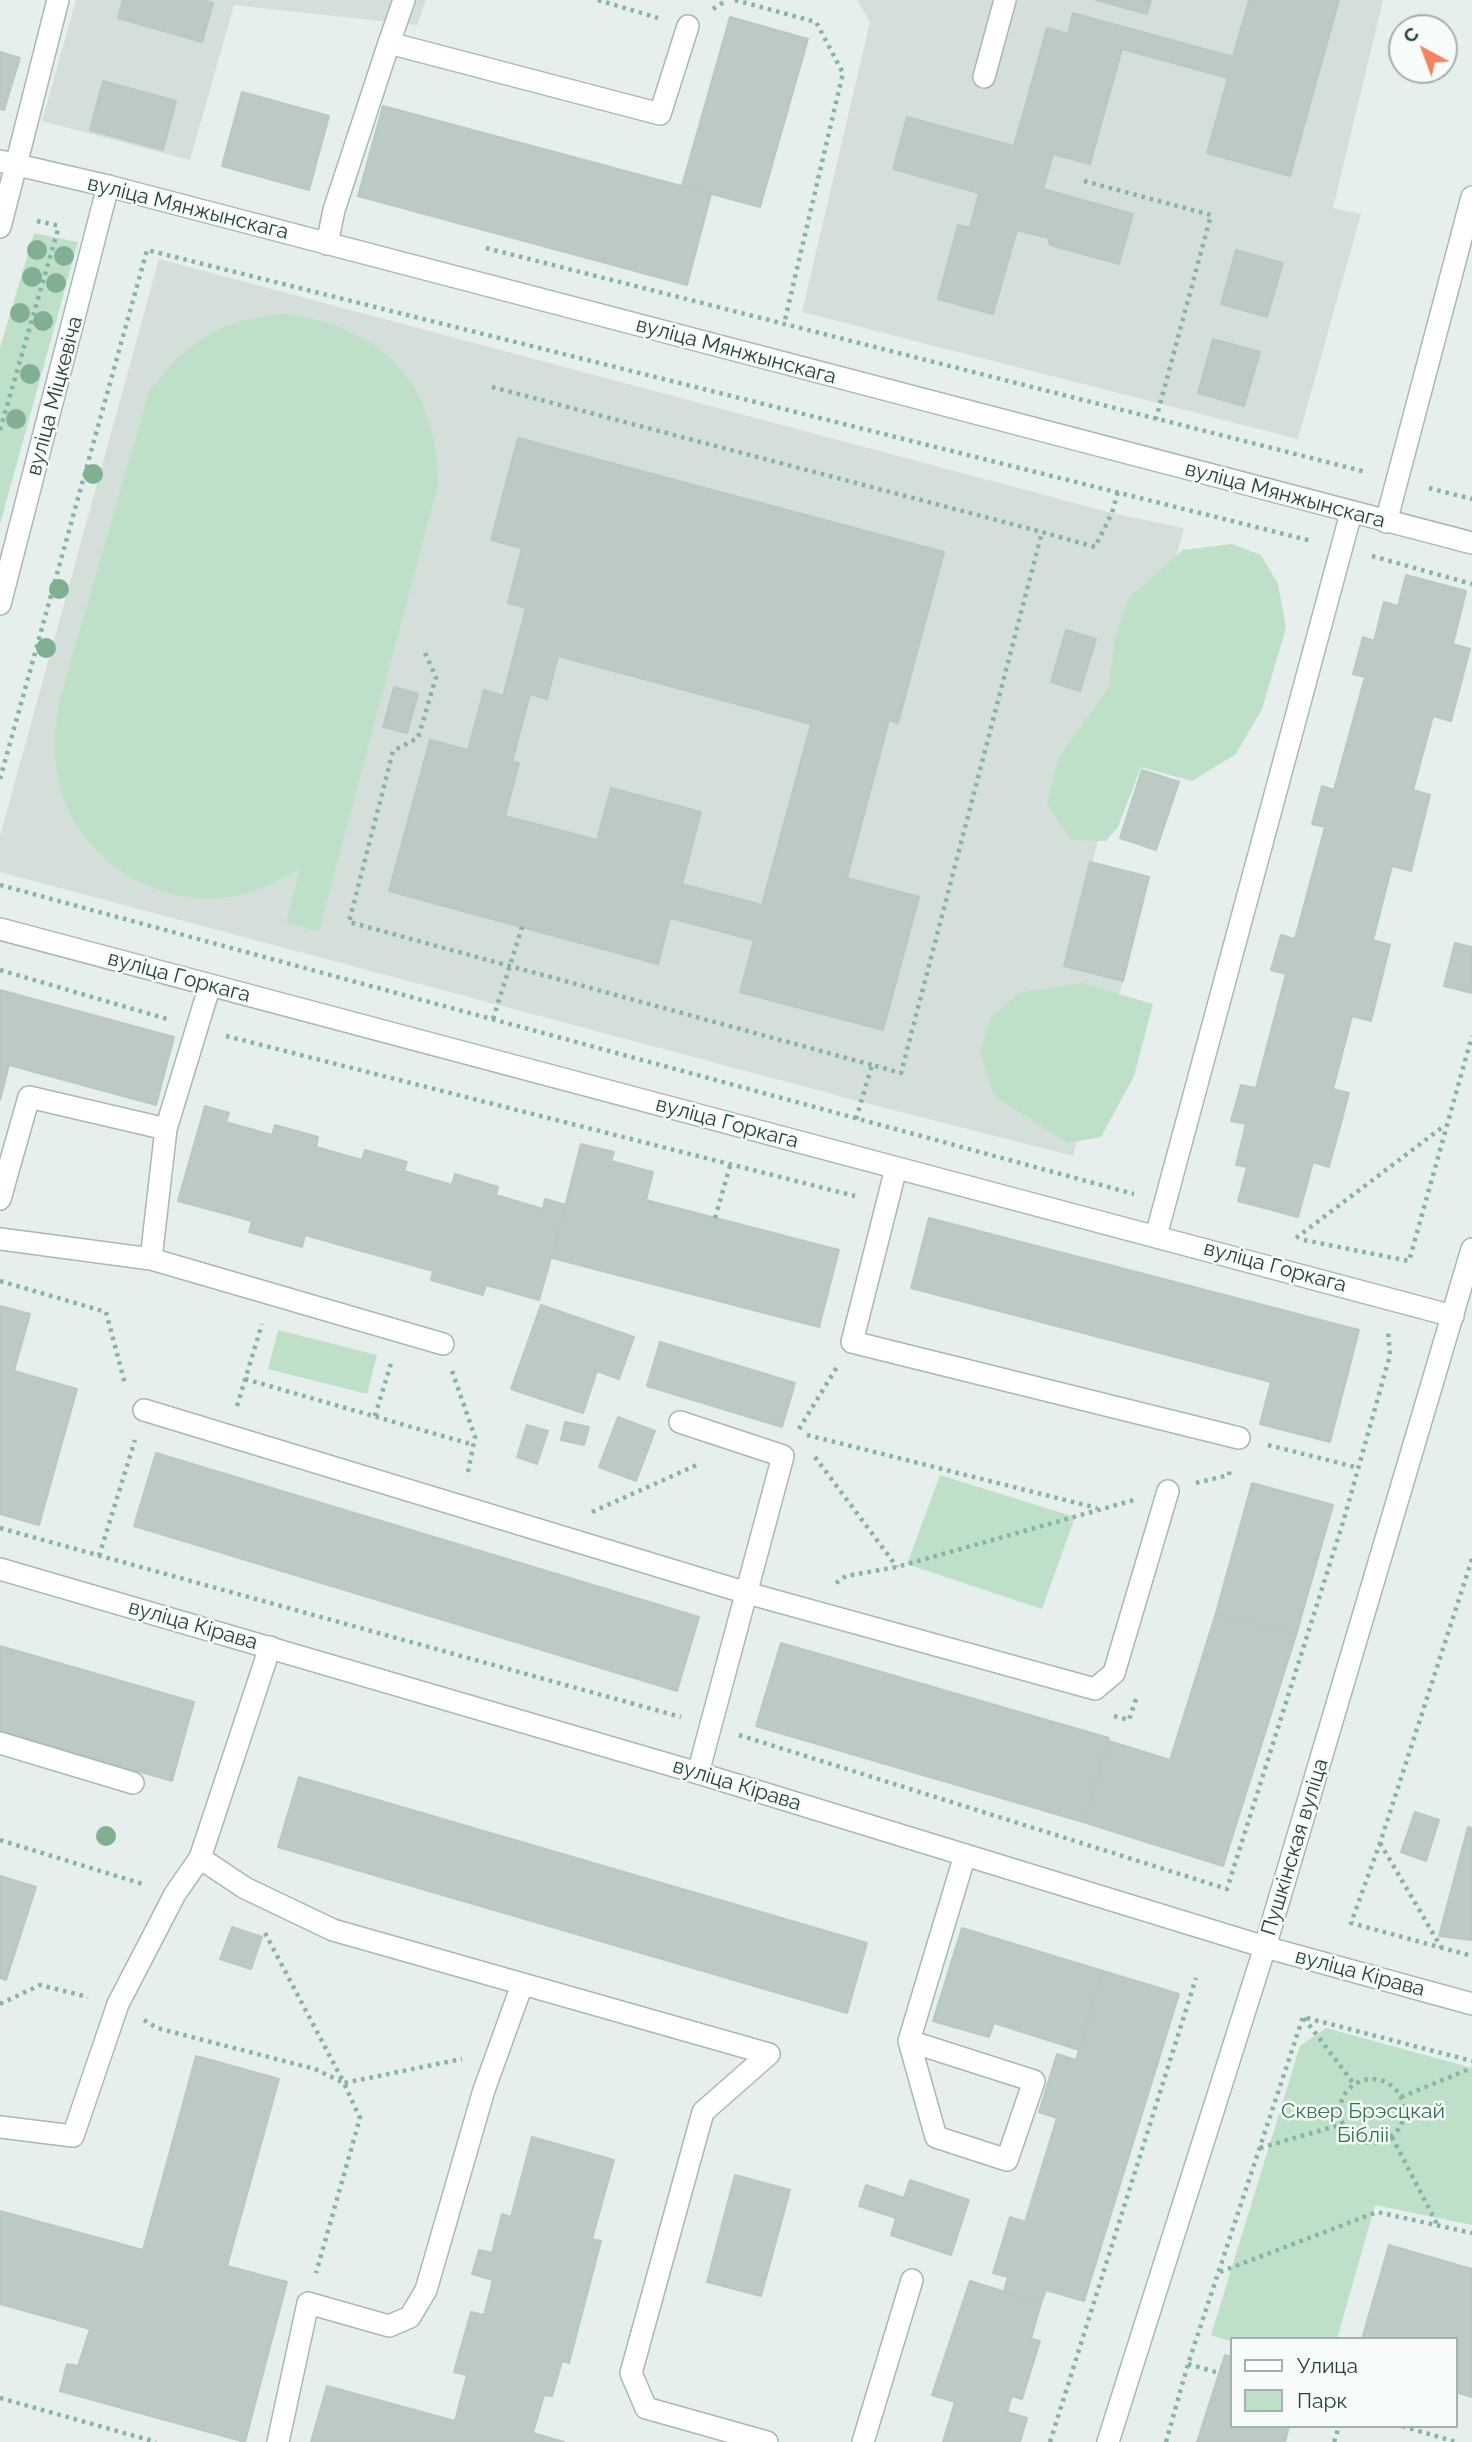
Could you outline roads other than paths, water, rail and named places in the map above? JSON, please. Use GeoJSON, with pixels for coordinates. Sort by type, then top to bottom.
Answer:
{"type":"FeatureCollection","features":[{"type":"Feature","properties":{"kind":"street"},"geometry":{"type":"LineString","coordinates":[[0,227],[8,163],[58,0]]}},
{"type":"Feature","properties":{"kind":"street"},"geometry":{"type":"LineString","coordinates":[[327,244],[334,210],[404,0]]}},
{"type":"Feature","properties":{"kind":"street"},"geometry":{"type":"LineString","coordinates":[[984,77],[1006,0]]}},
{"type":"Feature","properties":{"kind":"street"},"geometry":{"type":"LineString","coordinates":[[389,43],[660,114],[688,26]]}},
{"type":"Feature","properties":{"kind":"street","name":"вуліца Мянжынскага"},"geometry":{"type":"LineString","coordinates":[[8,163],[1472,543]]}},
{"type":"Feature","properties":{"kind":"street","name":"вуліца Міцкевіча"},"geometry":{"type":"LineString","coordinates":[[0,604],[108,187]]}},
{"type":"Feature","properties":{"kind":"street"},"geometry":{"type":"LineString","coordinates":[[1386,522],[1472,197]]}},
{"type":"Feature","properties":{"kind":"street"},"geometry":{"type":"LineString","coordinates":[[1156,1236],[1351,513]]}},
{"type":"Feature","properties":{"kind":"street","name":"вуліца Горкага"},"geometry":{"type":"LineString","coordinates":[[0,929],[1454,1316]]}},
{"type":"Feature","properties":{"kind":"street"},"geometry":{"type":"LineString","coordinates":[[151,1259],[166,1129],[210,985]]}},
{"type":"Feature","properties":{"kind":"street"},"geometry":{"type":"LineString","coordinates":[[0,1199],[29,1097],[166,1129]]}},
{"type":"Feature","properties":{"kind":"street"},"geometry":{"type":"LineString","coordinates":[[896,1168],[852,1342],[1239,1438]]}},
{"type":"Feature","properties":{"kind":"street"},"geometry":{"type":"LineString","coordinates":[[0,1238],[151,1259],[443,1344]]}},
{"type":"Feature","properties":{"kind":"street","name":"Пушкінская вуліца"},"geometry":{"type":"LineString","coordinates":[[1108,2442],[1265,1947],[1454,1316],[1467,1287],[1472,1249]]}},
{"type":"Feature","properties":{"kind":"street"},"geometry":{"type":"LineString","coordinates":[[144,1410],[747,1593],[1095,1689],[1114,1673],[1168,1491]]}},
{"type":"Feature","properties":{"kind":"street"},"geometry":{"type":"LineString","coordinates":[[680,1422],[783,1456],[698,1773]]}},
{"type":"Feature","properties":{"kind":"street","name":"вуліца Кірава"},"geometry":{"type":"LineString","coordinates":[[0,1569],[698,1773],[1265,1947],[1472,2004]]}},
{"type":"Feature","properties":{"kind":"street"},"geometry":{"type":"LineString","coordinates":[[0,2127],[73,2136],[118,2004],[175,1894],[200,1857],[270,1647]]}},
{"type":"Feature","properties":{"kind":"street"},"geometry":{"type":"LineString","coordinates":[[0,1742],[133,1783]]}},
{"type":"Feature","properties":{"kind":"street"},"geometry":{"type":"LineString","coordinates":[[909,2041],[1034,2081],[1007,2160],[936,2137],[909,2041],[965,1855]]}},
{"type":"Feature","properties":{"kind":"street"},"geometry":{"type":"LineString","coordinates":[[200,1857],[245,1888],[333,1930],[769,2054],[703,2112],[632,2373],[646,2408],[767,2442]]}},
{"type":"Feature","properties":{"kind":"street"},"geometry":{"type":"LineString","coordinates":[[278,2442],[308,2303],[389,2326],[410,2317],[426,2290],[485,2090],[522,1985]]}},
{"type":"Feature","properties":{"kind":"street"},"geometry":{"type":"LineString","coordinates":[[863,2442],[912,2280]]}},
{"type":"Feature","properties":{"kind":"park label","name":"Сквер Брэсцкай Бібліі"},"geometry":{"type":"Point","coordinates":[1363,2124]}}]}
